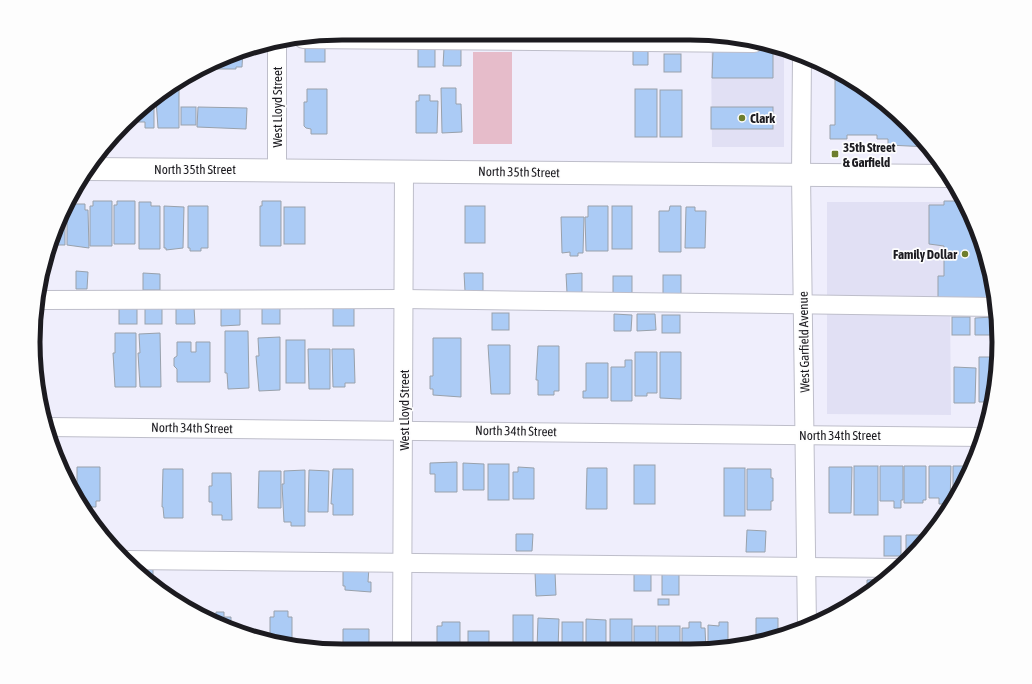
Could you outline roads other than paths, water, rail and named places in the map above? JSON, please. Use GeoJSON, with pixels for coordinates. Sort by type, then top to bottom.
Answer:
{"type":"FeatureCollection","features":[{"type":"Feature","properties":{"kind":"main road","name":"North 35th Street"},"geometry":{"type":"LineString","coordinates":[[94,169],[942,176]]}},
{"type":"Feature","properties":{"kind":"street"},"geometry":{"type":"LineString","coordinates":[[416,40],[727,43]]}},
{"type":"Feature","properties":{"kind":"street","name":"West Lloyd Street"},"geometry":{"type":"LineString","coordinates":[[277,47],[277,170]]}},
{"type":"Feature","properties":{"kind":"street","name":"West Garfield Avenue"},"geometry":{"type":"LineString","coordinates":[[802,62],[801,174],[804,306],[807,621]]}},
{"type":"Feature","properties":{"kind":"street","name":"West Lloyd Street"},"geometry":{"type":"LineString","coordinates":[[402,644],[404,562],[404,171]]}},
{"type":"Feature","properties":{"kind":"street"},"geometry":{"type":"LineString","coordinates":[[43,300],[404,299],[804,306],[989,307]]}},
{"type":"Feature","properties":{"kind":"street","name":"North 34th Street"},"geometry":{"type":"LineString","coordinates":[[52,427],[977,437]]}},
{"type":"Feature","properties":{"kind":"street"},"geometry":{"type":"LineString","coordinates":[[133,560],[890,568]]}},
{"type":"Feature","properties":{"kind":"place","name":"Clark"},"geometry":{"type":"Point","coordinates":[742,118]}},
{"type":"Feature","properties":{"kind":"place","name":"35th Street & Garfield"},"geometry":{"type":"Point","coordinates":[835,154]}},
{"type":"Feature","properties":{"kind":"place","name":"Family Dollar"},"geometry":{"type":"Point","coordinates":[965,254]}}]}
